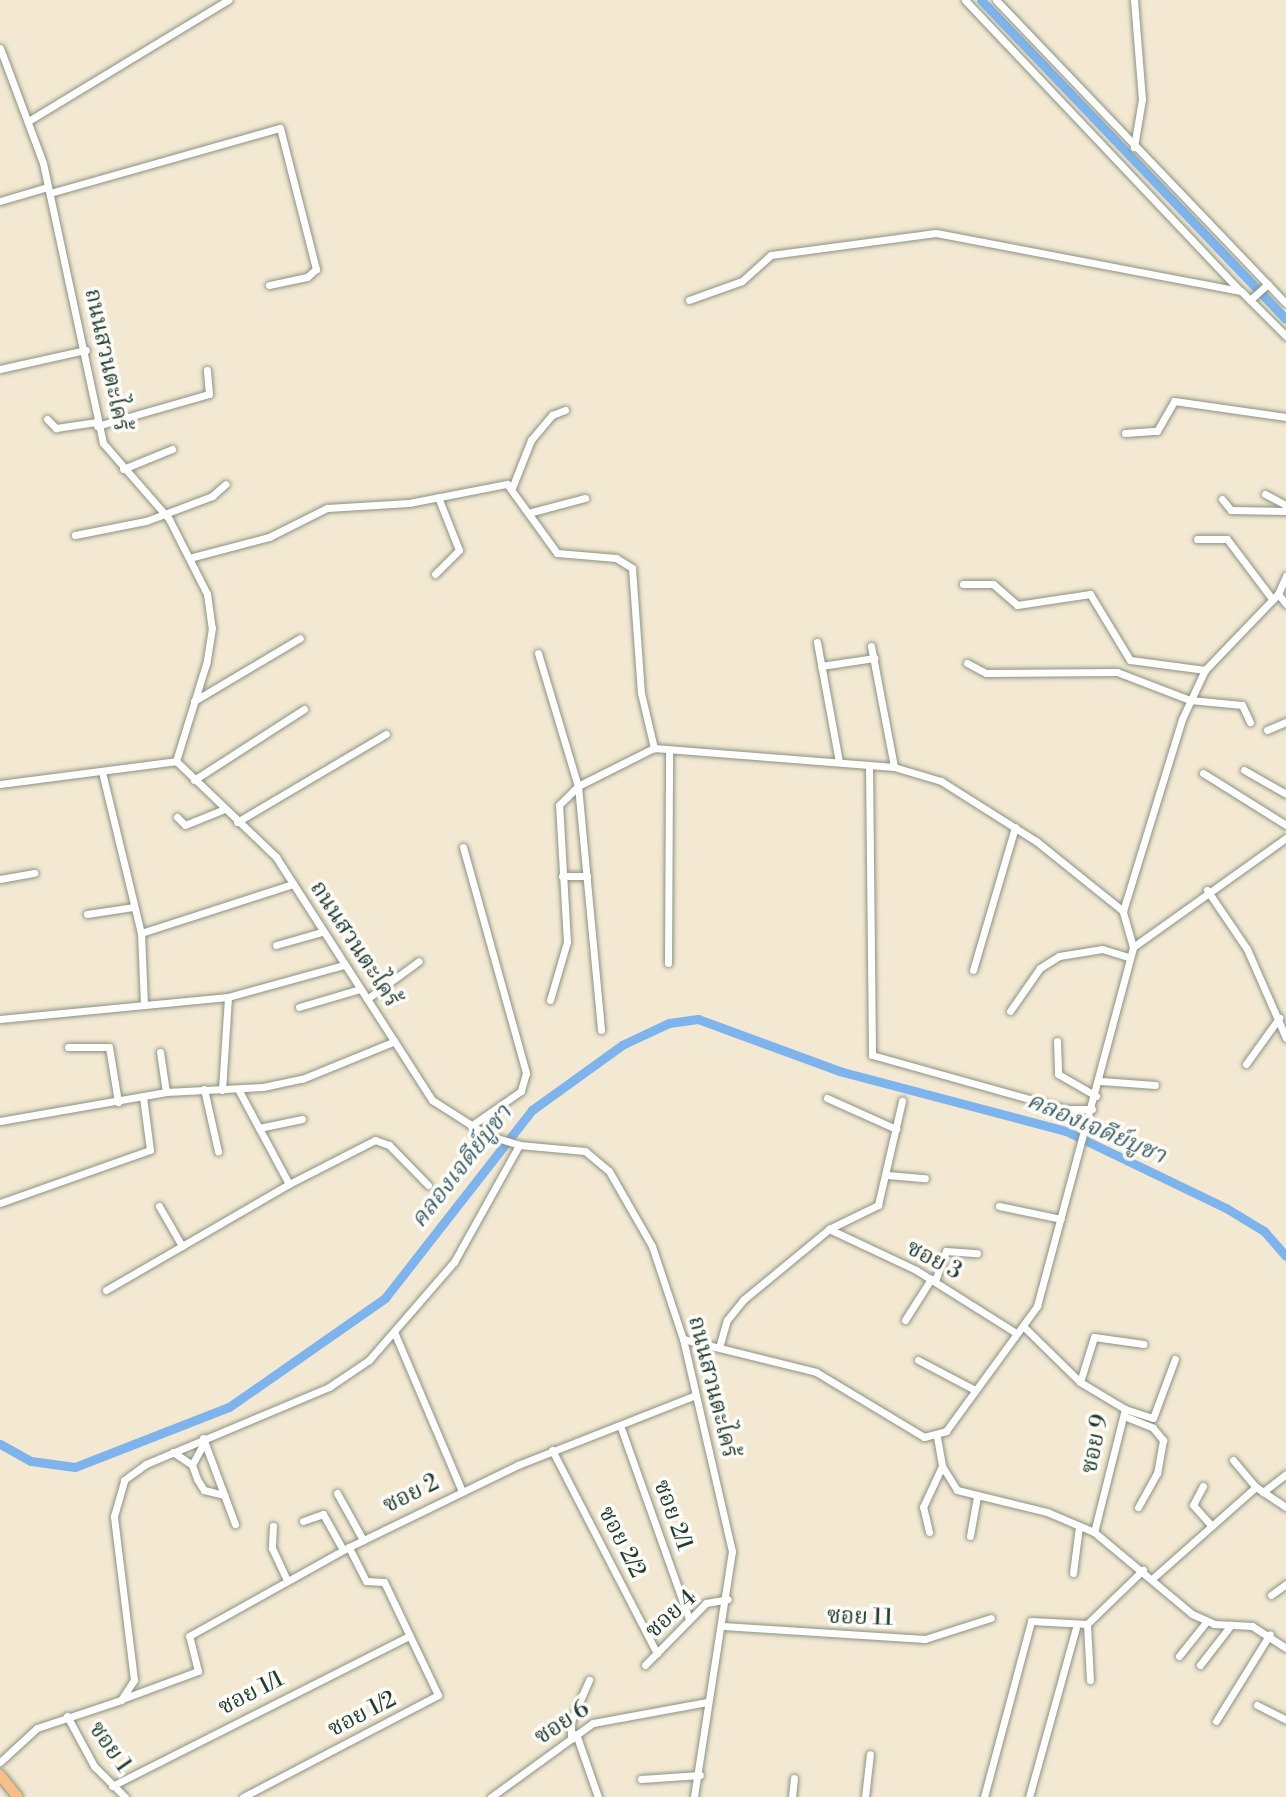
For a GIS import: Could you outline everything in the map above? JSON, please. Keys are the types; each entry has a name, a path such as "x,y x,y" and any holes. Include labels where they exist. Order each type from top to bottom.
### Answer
{"highway":[{"path":"0,1774 18,1797"}],"street":[{"path":"30,120 228,0"},
{"path":"965,0 1286,336"},
{"path":"996,0 1266,286 1286,303"},
{"path":"1134,0 1142,99 1134,147"},
{"name":"ถนนสวนตะไคร้","path":"0,48 30,120 49,190 86,350 97,424 122,468 163,512 193,557 212,628 176,761 222,810 237,822 293,884 432,1100 487,1135 519,1145 586,1151 609,1171 652,1246 683,1339 732,1551 728,1599 707,1702 700,1775 694,1797"},
{"path":"0,201 280,128 316,269 307,277 269,285"},
{"path":"689,300 742,281 771,255 919,232 985,239 1241,291"},
{"path":"1252,298 1266,286"},
{"path":"0,369 86,350"},
{"path":"47,419 57,428 97,424 209,394 207,370"},
{"path":"1125,433 1157,431 1174,401 1286,417"},
{"path":"512,488 531,440 552,415 565,410"},
{"path":"122,468 172,449"},
{"path":"193,557 269,537 327,508 438,497 494,483 512,488 532,512 557,553 617,558 632,568 640,693 654,748"},
{"path":"75,535 212,496 226,484"},
{"path":"1265,494 1286,505"},
{"path":"435,574 459,550 438,497"},
{"path":"532,512 585,498"},
{"path":"1222,499 1231,510 1286,511"},
{"path":"1197,539 1227,539 1276,597 1286,604"},
{"path":"1133,947 1124,911 1190,700 1205,670 1276,597 1286,576"},
{"path":"963,584 993,584 1017,605 1090,594 1130,660 1205,670"},
{"path":"194,701 300,639"},
{"path":"817,642 839,762"},
{"path":"871,646 894,767"},
{"path":"538,653 578,786 601,1030"},
{"path":"821,666 874,658"},
{"path":"967,663 986,673 1117,672 1190,700 1242,705 1250,722"},
{"path":"194,780 304,709"},
{"path":"1267,730 1286,722"},
{"path":"237,822 386,734"},
{"path":"550,1000 567,951 558,805 578,786 654,748 669,752 894,767 941,780 1015,827 1124,911"},
{"path":"668,963 669,752"},
{"path":"0,783 176,761"},
{"path":"869,765 872,1055 1066,1109 1092,1109"},
{"path":"1244,770 1286,794"},
{"path":"102,772 141,933 144,1005"},
{"path":"1203,773 1286,825"},
{"path":"177,817 185,825 222,810"},
{"path":"973,970 1015,827"},
{"path":"1286,838 1207,890 1133,947 1101,1081 1037,1306 937,1437 942,1466 957,1490 1094,1532 1206,1622 1270,1634 1286,1648"},
{"path":"463,846 526,1073 521,1091 471,1126"},
{"path":"0,879 34,873"},
{"path":"562,876 587,876"},
{"path":"141,933 293,884"},
{"path":"1207,890 1247,949 1286,1038"},
{"path":"87,914 134,907"},
{"path":"276,945 322,932"},
{"path":"1010,1011 1040,968 1059,956 1102,949 1129,957"},
{"path":"367,999 418,961"},
{"path":"0,1018 228,997 343,965"},
{"path":"299,1007 360,989"},
{"path":"222,1090 228,997"},
{"path":"1246,1064 1279,1018"},
{"path":"0,1121 166,1092 239,1089 302,1079 395,1041"},
{"path":"1057,1041 1058,1073 1096,1096"},
{"path":"68,1047 109,1047 118,1102"},
{"path":"160,1052 166,1092"},
{"path":"1101,1081 1155,1085"},
{"path":"204,1089 218,1151"},
{"path":"239,1089 289,1184"},
{"path":"0,1203 150,1150 143,1097"},
{"path":"827,1098 896,1129"},
{"path":"720,1344 738,1305 829,1229 878,1205 902,1101"},
{"path":"259,1128 302,1119"},
{"path":"106,1290 289,1184 375,1140 389,1145 428,1185"},
{"path":"0,1762 37,1728 121,1700 134,1680 135,1648 114,1502 134,1471 329,1387 395,1334 454,1262 519,1145"},
{"path":"887,1175 925,1178"},
{"path":"159,1206 182,1246"},
{"path":"999,1206 1061,1219"},
{"name":"ซอย 3","path":"829,1229 933,1280 1016,1333"},
{"path":"905,1320 933,1280 946,1251 977,1253"},
{"name":"ซอย 9","path":"1023,1326 1080,1382 1124,1413 1094,1532"},
{"path":"395,1334 461,1491"},
{"path":"1080,1382 1094,1337 1144,1344"},
{"path":"683,1339 720,1344 816,1372 924,1437 937,1437"},
{"path":"1124,1413 1153,1418 1175,1359"},
{"path":"918,1360 973,1390"},
{"name":"ซอย 2","path":"121,1700 198,1671 189,1636 363,1539 552,1450 696,1395"},
{"path":"1124,1413 1153,1428 1163,1440 1157,1472 1138,1507"},
{"name":"ซอย 2/1","path":"620,1424 689,1619"},
{"path":"192,1465 203,1441"},
{"path":"203,1441 235,1524"},
{"name":"ซอย 2/2","path":"552,1450 657,1653"},
{"path":"173,1452 192,1465 204,1490 224,1495"},
{"path":"1233,1460 1260,1490 1286,1507"},
{"path":"929,1532 923,1507 942,1466"},
{"path":"1153,1578 1212,1526 1286,1474"},
{"path":"1203,1486 1193,1505 1212,1526"},
{"path":"337,1493 363,1539"},
{"path":"970,1536 977,1497"},
{"path":"303,1521 323,1514 346,1549"},
{"path":"273,1526 272,1548 287,1580"},
{"path":"1073,1573 1079,1526"},
{"name":"ซอย 1/2","path":"243,1797 435,1698 438,1690 384,1582 366,1581 346,1549"},
{"path":"984,1797 1031,1621 1038,1617 1076,1628 1087,1624 1143,1570"},
{"path":"1271,1595 1286,1584"},
{"name":"ซอย 4","path":"645,1665 706,1603 728,1599"},
{"name":"ซอย 11","path":"723,1626 925,1639 991,1618"},
{"path":"1179,1656 1206,1622"},
{"path":"1087,1624 1090,1681"},
{"path":"1200,1665 1231,1625"},
{"path":"1030,1797 1076,1628"},
{"path":"1216,1721 1270,1634"},
{"name":"ซอย 1/1","path":"112,1786 409,1636"},
{"path":"589,1680 571,1721 574,1736 598,1797"},
{"name":"ซอย 6","path":"491,1797 574,1736 608,1716 707,1702"},
{"path":"1257,1705 1286,1720"},
{"name":"ซอย 1","path":"67,1716 112,1786 125,1797"},
{"path":"864,1797 870,1754"},
{"path":"641,1779 700,1775"},
{"path":"792,1797 794,1779"}],"waterway":[{"path":"981,0 1286,319"},
{"name":"คลองเจดีย์บูชา","path":"0,1444 31,1461 75,1467 229,1407 385,1298 532,1110 622,1045 669,1023 698,1019 839,1071 1066,1131 1226,1208 1264,1231 1286,1256"}]}
